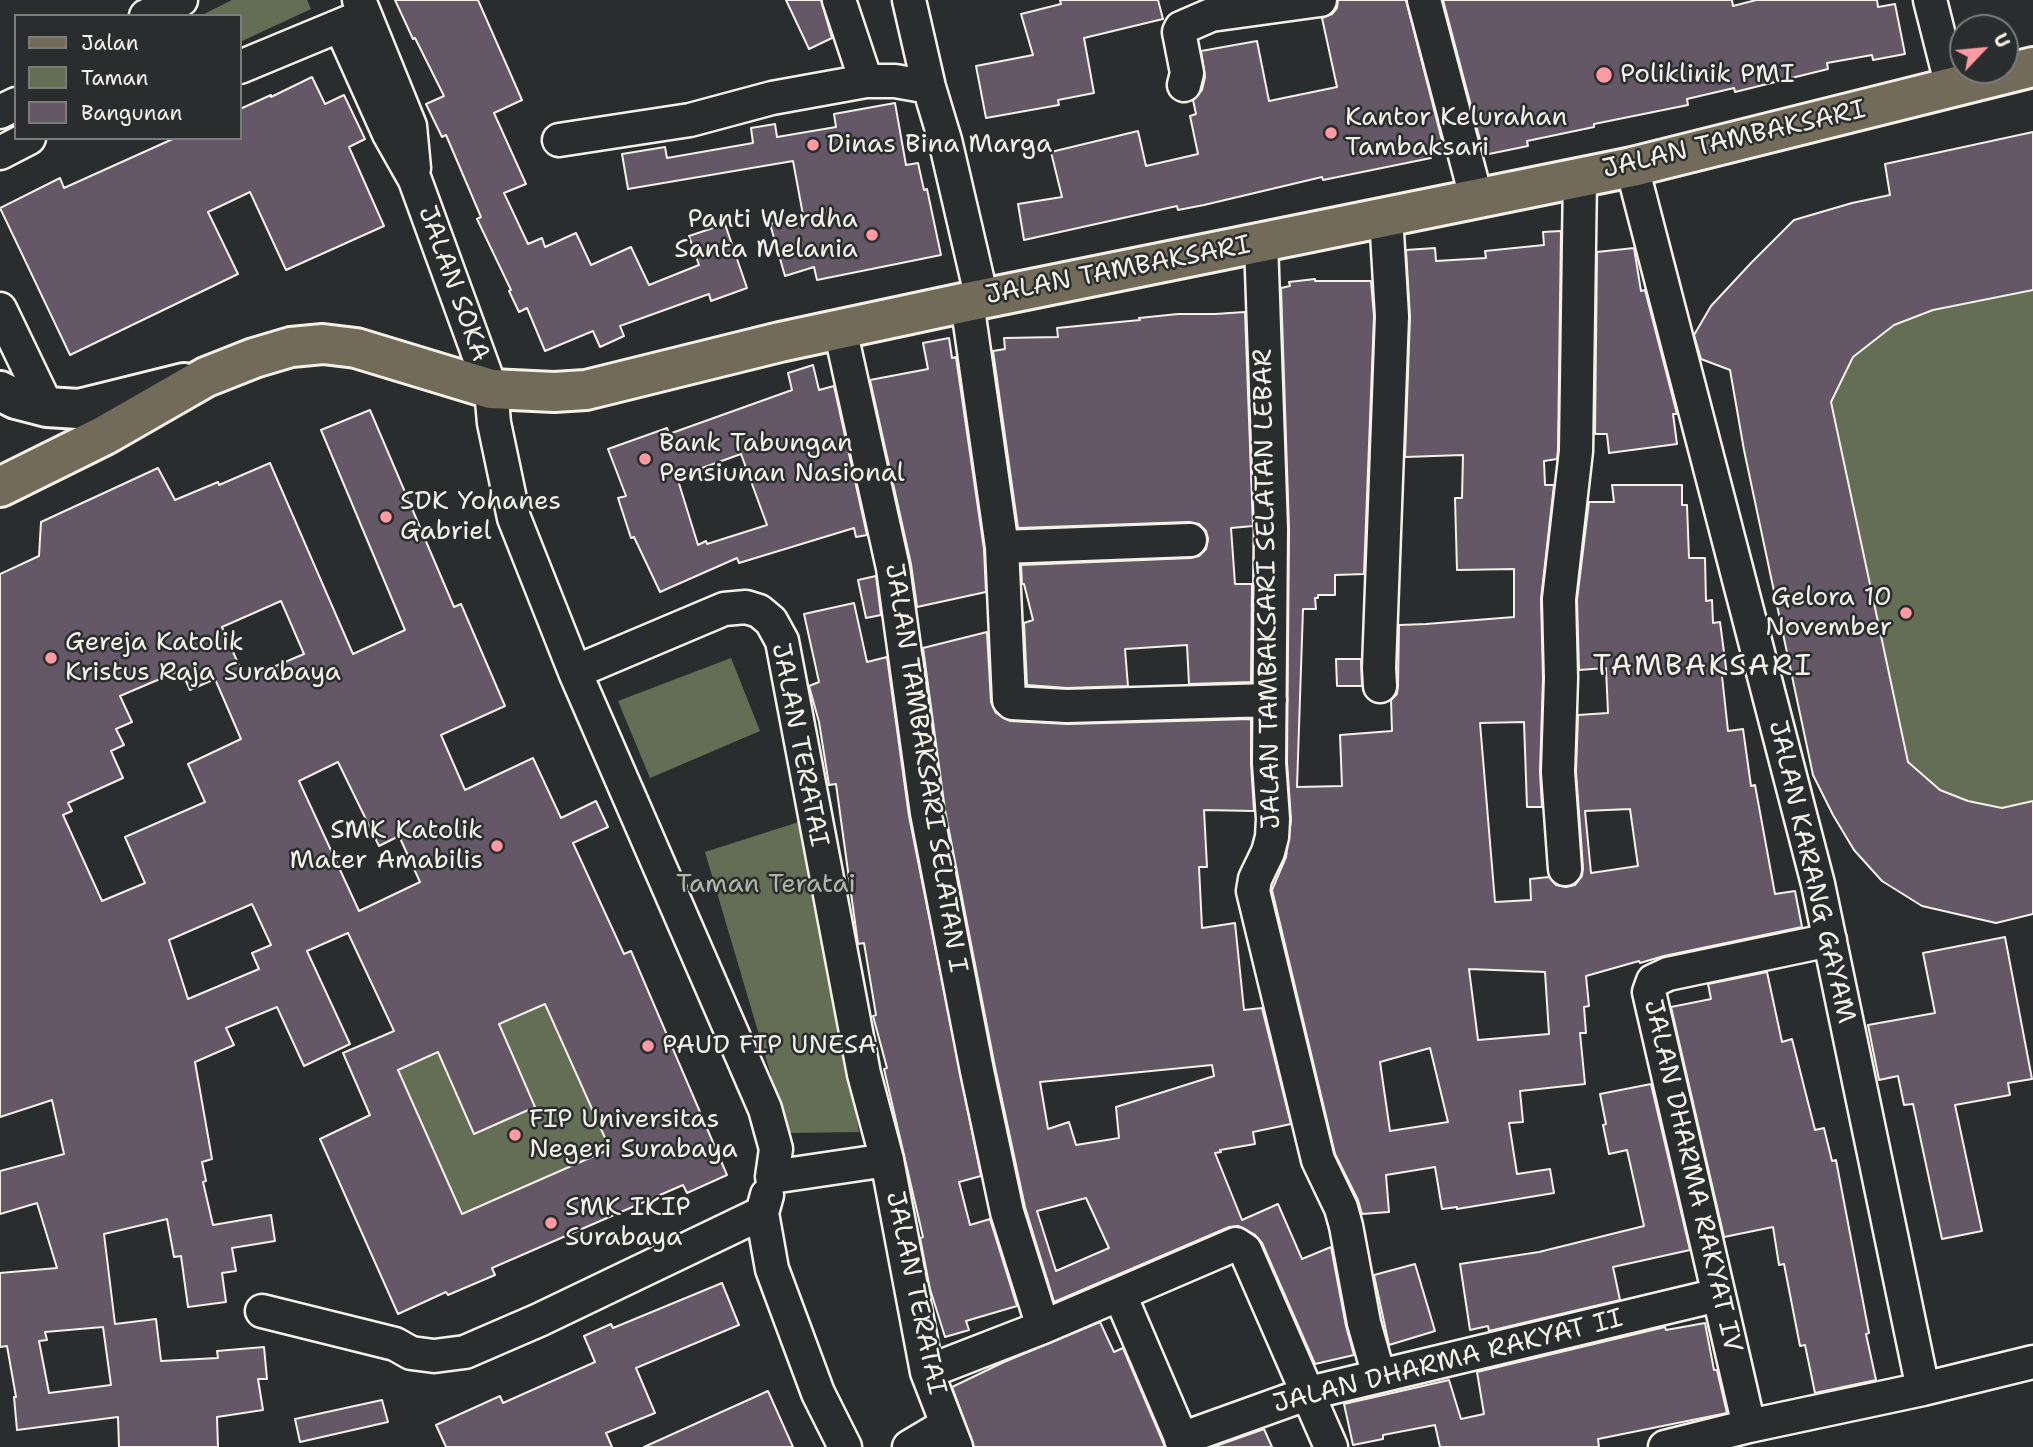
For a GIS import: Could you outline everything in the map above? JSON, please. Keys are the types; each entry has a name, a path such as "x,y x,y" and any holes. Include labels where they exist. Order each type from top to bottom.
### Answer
{"main road":[{"name":"JALAN TAMBAKSARI","path":"0,391 16,399 47,407 79,409 206,377 291,347 323,344 356,348 387,356 491,388 554,392 586,390 974,300 1632,167 2033,67"},
{"name":"JALAN TAMBAKSARI","path":"0,487 105,435 206,377"}],"street":[{"path":"150,14 181,0"},
{"path":"839,0 866,80"},
{"path":"1184,85 1187,73 1179,32 1205,7 1320,0"},
{"path":"1424,0 1476,197"},
{"path":"1930,0 1952,88"},
{"path":"912,1 929,87 945,140 974,300 1002,547 1009,700 1012,703 1067,706 1270,700"},
{"path":"242,66 355,14"},
{"name":"JALAN SOKA","path":"355,14 389,134 415,180 491,388"},
{"path":"559,140 690,120 772,97 866,80 895,81 929,87"},
{"path":"0,153 25,140"},
{"name":"JALAN KARANG GAYAM","path":"1632,167 1818,884 1923,1389"},
{"path":"1565,869 1558,772 1561,678 1559,599 1576,451 1580,176"},
{"path":"1380,686 1392,316 1386,216"},
{"name":"JALAN TAMBAKSARI SELATAN LEBAR","path":"1261,242 1271,529 1272,837 1252,891 1318,1160 1341,1208 1346,1226 1364,1323 1379,1376"},
{"path":"0,309 47,407"},
{"name":"JALAN TAMBAKSARI SELATAN I","path":"840,329 893,568 927,813 974,1057 1007,1212 1043,1327"},
{"path":"491,388 494,424 514,518 575,672 765,1109 776,1149 762,1213 765,1240 818,1393 845,1447"},
{"path":"1002,547 1190,540"},
{"name":"JALAN TERATAI","path":"575,672 724,609 746,607 760,611 771,621 782,641 864,1074 887,1160 927,1372 951,1436 909,1447"},
{"name":"JALAN DHARMA RAKYAT IV","path":"1749,1426 1650,1001 1650,986 1658,977 1668,974 1830,940"},
{"name":"JALAN TERATAI","path":"772,1177 887,1160"},
{"path":"262,1311 396,1344 411,1353 434,1356 465,1352 539,1320 762,1213"},
{"path":"927,1372 1120,1295 1232,1245 1241,1246 1331,1447"},
{"path":"1120,1295 1183,1443"},
{"name":"JALAN DHARMA RAKYAT II","path":"1183,1443 1309,1393 1718,1295"},
{"path":"1665,1447 2033,1362"}],"green space":[{"path":"232,0 307,0 311,9 242,41 242,14 204,14"},
{"name":"Gelora 10 November","path":"2033,132 2033,914 2017,918 1972,917 1922,906 1882,881 1854,850 1833,815 1813,775 1730,370 1685,352 1711,306 1794,220 1890,195 1885,164"},
{"path":"731,658 760,731 650,778 618,701"},
{"name":"Taman Teratai","path":"805,820 859,1132 788,1133 705,852"},
{"path":"545,1004 610,1149 462,1214 398,1070 438,1052 474,1134 535,1107 499,1024"}],"building":[{"path":"395,0 478,0 522,100 494,113 526,184 504,193 528,244 542,238 545,247 576,233 591,265 631,247 649,285 699,265 689,236 725,224 747,288 711,301 709,294 620,326 624,336 600,347 593,331 545,351 527,308 519,312 477,219 481,217 446,135 442,137 426,104 444,96"},
{"path":"786,0 821,0 832,38 809,49"},
{"path":"1060,0 1158,0 1163,19 1084,38 1094,93 1058,100 1059,105 986,118 976,66 1033,55 1021,14 1061,4"},
{"path":"1338,0 1406,0 1445,152 1430,155 1431,158 1323,180 1322,177 1178,210 1177,206 1024,240 1018,204 1062,197 1051,152 1138,131 1146,166 1198,154 1190,116 1196,114 1193,100 1202,90 1205,77 1201,51 1257,41 1269,101 1337,87 1322,18 1332,14 1337,8"},
{"path":"1443,0 1732,0 1733,6 1756,0 1877,0 1878,7 1895,4 1905,54 1873,60 1872,55 1827,63 1828,69 1735,92 1734,88 1687,99 1688,105 1594,124 1594,127 1527,141 1528,146 1484,155"},
{"path":"312,77 325,104 344,95 365,139 349,147 384,226 286,270 250,192 208,212 238,274 70,355 0,208 60,178 64,188 171,140 242,140 242,108"},
{"path":"895,103 906,165 918,163 924,190 927,189 941,255 817,280 814,267 785,276 770,224 803,215 793,161 628,189 622,154 665,147 667,158 753,143 751,128 775,124 777,137 836,127 834,114"},
{"path":"2033,132 2033,290 1933,310 1894,325 1853,357 1831,402 1908,762 1940,790 1968,801 2002,808 2033,801 2033,914 1996,923 1922,906 1882,881 1854,850 1833,815 1813,775 1744,450 1730,370 1701,359 1694,335 1711,306 1794,220 1890,195 1885,164"},
{"path":"1561,231 1558,450 1557,459 1544,461 1545,485 1554,485 1541,599 1542,807 1527,807 1524,722 1480,723 1495,902 1531,900 1530,879 1549,877 1556,885 1566,887 1575,885 1582,876 1576,772 1578,715 1608,713 1606,668 1579,670 1577,600 1589,502 1614,502 1612,485 1682,485 1682,505 1687,505 1689,558 1705,558 1706,601 1712,600 1713,623 1720,622 1727,675 1722,676 1728,731 1743,729 1751,786 1755,785 1775,894 1795,891 1802,927 1640,963 1639,961 1586,976 1589,1006 1584,1007 1586,1033 1580,1033 1585,1084 1520,1091 1523,1122 1509,1123 1517,1174 1550,1169 1554,1193 1457,1209 1442,1209 1435,1167 1386,1175 1389,1212 1362,1214 1335,1154 1272,890 1286,857 1291,820 1287,762 1289,529 1281,288 1290,286 1289,282 1315,279 1371,281 1374,316 1364,574 1335,575 1335,595 1318,595 1318,598 1315,598 1316,609 1303,609 1297,787 1342,786 1340,735 1392,731 1391,700 1397,694 1398,685 1399,625 1514,617 1514,569 1457,570 1455,498 1462,498 1463,455 1405,457 1410,317 1406,250 1435,248 1436,261 1486,258 1485,251 1544,245 1543,232","holes":["1630,809 1638,866 1591,873 1585,811","1469,969 1545,972 1549,1034 1478,1040","1430,1048 1448,1122 1390,1131 1380,1062"]},
{"path":"1634,248 1641,291 1645,290 1677,414 1673,414 1677,444 1609,453 1607,434 1595,434 1597,252"},
{"path":"1245,312 1253,526 1231,528 1235,584 1252,584 1251,682 1189,684 1187,645 1125,649 1128,686 1067,688 1027,685 1024,623 1033,620 1022,584 1021,565 1191,558 1199,556 1206,549 1208,539 1206,531 1199,524 1189,522 1018,528 993,351 1005,349 1004,338 1058,337 1057,328 1178,314"},
{"path":"949,338 952,358 956,357 984,549 986,592 917,607 911,564 870,380 928,369 923,343"},
{"path":"813,365 819,390 834,386 867,535 856,537 854,528 739,563 737,558 660,592 634,537 631,538 618,498 626,496 608,449 667,428 669,434 792,390 788,373","holes":["741,454 767,525 698,545 677,477"]},
{"path":"370,410 454,607 461,604 505,706 441,735 465,790 533,758 561,818 596,801 608,827 573,843 624,954 631,951 727,1175 687,1193 683,1185 492,1268 495,1275 448,1295 446,1292 398,1314 320,1139 370,1115 343,1053 394,1031 348,933 307,951 350,1044 304,1066 277,1007 226,1028 234,1045 195,1062 212,1159 202,1162 206,1181 203,1182 213,1225 271,1215 275,1241 232,1248 236,1271 222,1273 226,1302 188,1307 181,1256 174,1257 167,1219 104,1234 115,1324 156,1319 161,1361 218,1358 217,1351 264,1347 267,1379 258,1379 263,1410 217,1417 218,1447 119,1447 118,1417 17,1430 16,1397 7,1346 0,1347 0,1273 57,1268 37,1203 0,1214 0,1171 64,1154 52,1100 0,1117 0,574 39,556 41,522 158,468 175,500 270,463 353,654 405,630 321,430","holes":["281,601 304,654 245,679 222,627","181,670 190,690 215,679 241,739 188,764 205,802 125,837 145,883 102,901 63,815 72,811 68,803 123,778 111,751 124,745 116,729 132,722 120,696","338,762 379,846 399,836 420,882 359,911 299,781","252,904 271,945 252,953 259,969 188,999 169,940","545,1004 610,1149 462,1214 398,1070 438,1052 474,1134 535,1107 499,1024","103,1327 111,1385 49,1393 39,1341 47,1340 45,1332"]},
{"path":"876,576 881,615 866,618 858,580"},
{"path":"854,603 867,662 887,657 909,816 981,1176 959,1182 970,1225 990,1219 1017,1306 966,1321 969,1330 945,1337 930,1289 920,1238 923,1237 884,1069 887,1068 873,1016 876,1015 864,943 858,944 836,784 829,785 819,722 809,686 819,682 804,614"},
{"path":"987,632 991,702 996,713 1010,721 1068,724 1251,719 1254,811 1204,810 1207,867 1199,867 1202,928 1235,923 1244,1010 1262,1008 1291,1124 1253,1132 1255,1144 1215,1153 1242,1220 1278,1204 1302,1259 1331,1247 1354,1355 1315,1364 1262,1243 1255,1235 1238,1226 1229,1227 1054,1302 1025,1207 995,1067 945,810 923,648","holes":["1212,1065 1214,1076 1116,1107 1119,1138 1076,1145 1069,1122 1048,1129 1040,1082","1086,1198 1109,1248 1056,1271 1037,1211"]},
{"path":"1336,659 1361,659 1362,686 1337,686"},
{"path":"2005,937 2032,1079 2008,1083 2010,1095 1955,1105 1982,1231 1942,1239 1913,1104 1904,1105 1898,1076 1879,1080 1868,1025 1935,1013 1923,953"},
{"path":"1767,972 1782,1042 1792,1039 1815,1130 1824,1128 1832,1161 1836,1160 1876,1380 1815,1393 1805,1345 1800,1346 1784,1264 1779,1265 1773,1227 1724,1237 1671,1007 1711,999 1708,984"},
{"path":"1651,1084 1690,1250 1613,1267 1620,1300 1489,1331 1488,1326 1470,1330 1460,1264 1539,1252 1644,1226 1627,1150 1609,1154 1600,1094"},
{"path":"1415,1264 1435,1331 1389,1345 1374,1275"},
{"path":"722,1283 739,1325 636,1368 655,1413 606,1433 612,1447 446,1447 436,1425 500,1396 503,1403 595,1362 584,1336 611,1324 613,1328"},
{"path":"1100,1322 1114,1352 1123,1348 1165,1447 974,1447 952,1387"},
{"path":"1705,1323 1714,1370 1717,1370 1727,1413 1598,1439 1599,1447 1440,1447 1435,1425 1383,1435 1383,1439 1353,1445 1344,1404 1449,1380 1461,1419 1484,1414 1477,1372 1665,1327 1666,1330"},
{"path":"768,1391 793,1447 644,1447"},
{"path":"382,1400 388,1422 300,1442 295,1419"},
{"path":"1264,1429 1272,1447 1213,1447"}],"place":[{"name":"Poliklinik PMI","path":"1604,75"},
{"name":"Kantor Kelurahan Tambaksari","path":"1331,133"},
{"name":"Dinas Bina Marga","path":"813,145"},
{"name":"Panti Werdha Santa Melania","path":"872,235"},
{"name":"Bank Tabungan Pensiunan Nasional","path":"645,459"},
{"name":"SDK Yohanes Gabriel","path":"386,517"},
{"name":"Gelora 10 November","path":"1906,613"},
{"name":"Gereja Katolik Kristus Raja Surabaya","path":"51,658"},
{"name":"SMK Katolik Mater Amabilis","path":"497,846"},
{"name":"PAUD FIP UNESA","path":"648,1046"},
{"name":"FIP Universitas Negeri Surabaya","path":"515,1135"},
{"name":"SMK IKIP Surabaya","path":"551,1223"}],"district":[{"name":"TAMBAKSARI","path":"1703,667"}]}
